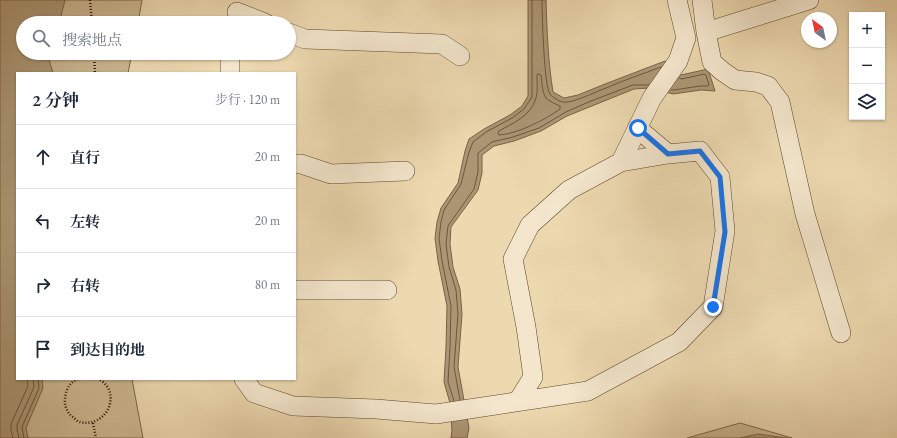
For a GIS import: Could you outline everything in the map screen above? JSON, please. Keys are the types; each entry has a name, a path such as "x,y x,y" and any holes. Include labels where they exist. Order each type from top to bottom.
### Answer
{"street":[{"path":"621,162 652,98 678,61 686,38 676,0"},
{"path":"702,0 712,62 735,80 756,82 768,86 780,102 806,214 841,333"},
{"path":"706,32 809,0"},
{"path":"238,12 248,16"},
{"path":"296,36 305,39 442,44 460,56"},
{"path":"230,60 230,72"},
{"path":"638,128 668,154"},
{"path":"245,380 254,393 293,406 376,409 436,414 588,391 679,342 713,307 725,232 720,177 700,151 668,154 621,162 569,190 530,225 513,259 526,327 533,377 554,396"},
{"path":"296,164 301,164 331,174 405,171"},
{"path":"296,290 387,290"},
{"path":"518,401 533,377"}],"path":[{"path":"90,0 91,16"},
{"path":"94,60 95,72"},
{"path":"72,380 66,391 64,404 70,415 80,422 93,423 105,416 111,404 109,390 100,380"},
{"path":"93,423 96,436"}],"shaded area":[{"path":"0,0 142,0 139,16 16,16 16,60 131,60 128,72 16,72 16,380 132,380 143,438 0,438"},
{"path":"740,423 792,438 687,438"}],"water":[{"path":"0,0 65,0 61,16 16,16 16,60 49,60 53,72 16,72 16,380 42,380 43,388 26,428 28,438 0,438"},
{"path":"528,0 546,0 547,35 553,92 564,98 578,95 665,61 681,75 708,69 715,91 701,90 673,94 649,88 634,89 567,116 541,131 514,141 494,146 482,155 482,173 478,190 451,227 450,244 453,267 460,289 462,314 458,367 469,428 467,438 451,438 452,430 450,403 444,382 447,306 435,238 437,222 441,208 458,183 469,139 510,115 522,106 528,96"},
{"path":"758,434 786,438 740,438"}],"route":[{"path":"638,128 668,154 700,151 720,177 725,232 713,307"}]}
